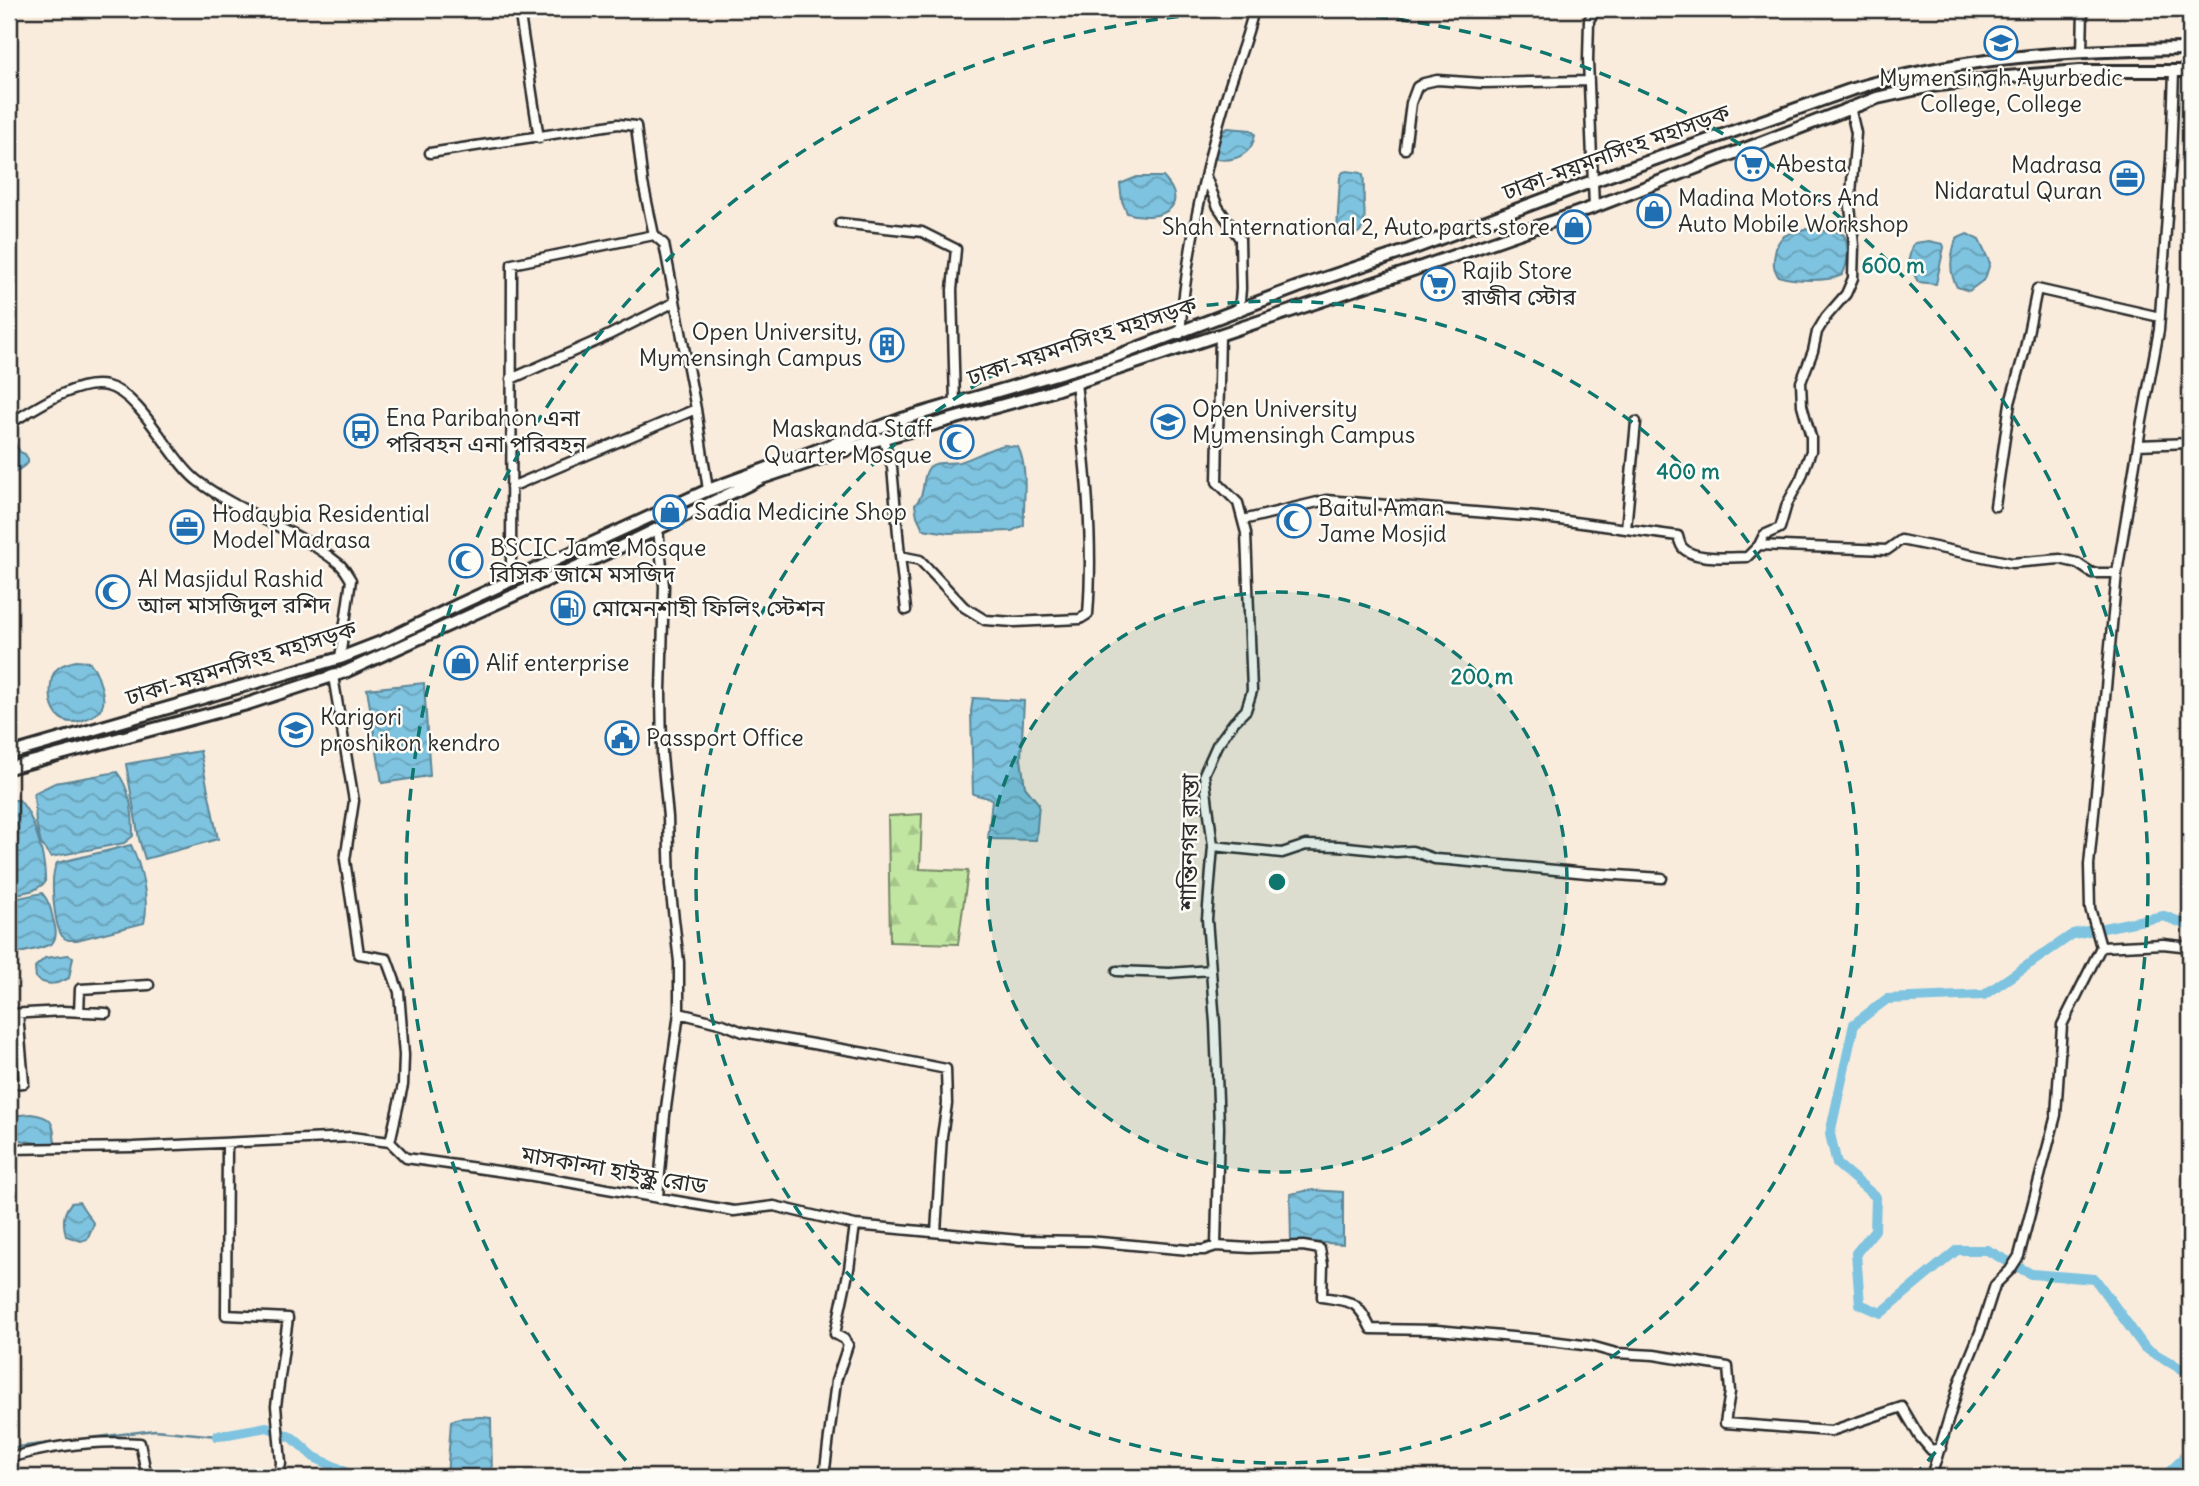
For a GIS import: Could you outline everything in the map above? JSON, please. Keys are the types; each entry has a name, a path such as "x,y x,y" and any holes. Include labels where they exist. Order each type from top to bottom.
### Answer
{"main road":[{"name":"ঢাকা-ময়মনসিংহ মহাসড়ক","path":"9,754 340,658 384,641 748,473 902,419 1111,358 1298,287 1409,250 1593,181 1876,82 1984,61 2082,53 2190,49"},
{"name":"ঢাকা-ময়মনসিংহ মহাসড়ক","path":"9,768 247,704 333,676 658,529 762,478 883,438 1046,393 1220,335 1594,207 1877,98 1931,86 2007,77 2080,71 2190,71"}],"street":[{"path":"519,9 539,138"},
{"path":"1180,334 1184,291 1206,177 1225,100 1254,9"},
{"path":"1594,207 1589,81 1590,20 1596,9"},
{"path":"2082,53 2083,9"},
{"path":"1931,1477 1960,1381 1995,1285 2019,1256 2056,1115 2062,1025 2101,945 2090,909 2089,865 2117,573 2160,317 2174,71"},
{"path":"1405,149 1411,103 1417,87 1424,83 1437,80 1482,83 1589,81"},
{"path":"1243,520 1326,500 1538,517 1678,536 1683,548 1692,553 1712,557 1747,557 1759,545 1764,535 1780,528 1789,497 1801,478 1811,450 1811,437 1802,405 1801,382 1813,351 1816,332 1846,295 1853,278 1854,246 1850,206 1856,133 1850,107"},
{"path":"430,153 618,124 636,126 643,183 654,235 664,244 696,408 708,490"},
{"path":"1206,177 1218,206 1240,239 1241,289 1238,311"},
{"path":"840,223 922,232 956,248 952,290 955,404"},
{"path":"511,564 512,264 654,235"},
{"path":"1995,506 2010,403 2037,289 2160,317"},
{"path":"511,379 601,339 674,302"},
{"name":"শান্তিনগর রাস্তা","path":"1216,1246 1219,1127 1207,919 1213,846 1204,774 1217,745 1246,710 1252,691 1246,533 1238,503 1217,482 1220,335"},
{"path":"900,556 920,560 964,607 985,620 1014,622 1080,618 1088,614 1090,591 1087,485 1076,383"},
{"path":"9,424 59,395 82,387 107,386 124,395 155,428 197,481 340,564 351,580 340,658"},
{"path":"511,487 696,408"},
{"path":"1626,529 1636,422"},
{"path":"883,438 892,467 906,610"},
{"path":"2138,445 2190,443"},
{"path":"658,529 664,586 662,756 668,817 670,885 679,962 679,1013 665,1115 658,1197"},
{"path":"1759,545 1887,550 1901,540 2012,563 2060,559 2077,563 2092,573 2117,573"},
{"path":"333,676 354,801 345,860 359,954 387,959 399,992 404,1055 403,1085 390,1142"},
{"path":"1213,846 1282,853 1306,845 1412,851 1435,859 1662,878"},
{"path":"2101,945 2163,944 2190,947"},
{"path":"1117,971 1169,973 1211,970"},
{"path":"79,1012 80,989 149,985"},
{"path":"9,1084 24,1083 13,1014 106,1013"},
{"path":"679,1013 743,1032 946,1069 947,1104 942,1136 936,1232"},
{"name":"মাসকান্দা হাইস্কুল রোড","path":"9,1149 133,1147 351,1137 390,1142 406,1158 533,1175 734,1211 774,1206 855,1225 1019,1240 1089,1241 1182,1249 1204,1250 1216,1246 1303,1246 1320,1249 1323,1265 1322,1297 1351,1301 1362,1312 1371,1329 1437,1330 1535,1339 1591,1346 1616,1353 1709,1362 1728,1367 1730,1392 1725,1423 1831,1431 1902,1407 1919,1436 1931,1450 1941,1448"},
{"path":"227,1143 226,1315 288,1318 276,1406 281,1463 279,1477"},
{"path":"824,1477 836,1381 848,1345 835,1334 855,1225"},
{"path":"9,1458 29,1452 113,1441 140,1443 146,1477"}],"green space":[{"path":"922,814 920,869 968,871 958,944 890,942 888,816"}],"water":[{"path":"1228,128 1251,130 1255,134 1254,141 1247,151 1236,158 1217,159 1214,155 1219,140"},
{"path":"1347,171 1363,175 1365,211 1362,229 1355,235 1348,236 1340,235 1337,231 1340,177"},
{"path":"1137,177 1163,177 1171,188 1173,205 1160,214 1150,216 1127,213 1120,184"},
{"path":"1805,229 1844,235 1848,255 1842,275 1810,280 1778,276 1774,262 1779,242 1789,234"},
{"path":"1967,234 1979,240 1990,263 1985,279 1969,291 1957,287 1951,269 1956,239"},
{"path":"1929,241 1943,244 1944,247 1936,284 1918,282 1907,267 1912,246"},
{"path":"9,433 20,452 25,454 28,463 9,477"},
{"path":"1005,445 1018,447 1021,456 1024,475 1024,525 1012,531 949,533 923,529 915,505 921,495 928,469 938,463 959,462"},
{"path":"76,661 89,662 94,668 104,699 101,708 93,716 69,722 57,715 54,709 51,702 51,684 53,674 59,668"},
{"path":"424,683 430,776 382,783 367,689"},
{"path":"973,698 1024,701 1021,759 1025,787 1039,804 1036,840 988,839 992,799 973,794"},
{"path":"200,751 218,839 145,859 126,764"},
{"path":"117,772 130,803 133,836 124,843 51,857 41,844 34,793 55,783"},
{"path":"9,800 19,800 35,827 45,883 34,890 9,896"},
{"path":"131,845 144,883 144,923 77,940 64,938 59,930 54,900 53,878 57,863"},
{"path":"42,893 51,912 56,931 55,939 45,946 9,955 9,900"},
{"path":"68,955 73,957 69,978 53,984 36,978 35,967 45,958"},
{"path":"31,1114 48,1119 54,1130 55,1143 9,1138 9,1116"},
{"path":"1310,1190 1343,1192 1343,1244 1291,1241 1290,1194"},
{"path":"79,1202 94,1224 87,1239 81,1241 66,1236 64,1223 71,1203"},
{"path":"491,1418 492,1477 447,1477 451,1421"}],"waterway":[{"path":"2190,926 2164,916 2073,934 1984,995 1887,999 1854,1024 1830,1134 1837,1164 1876,1197 1875,1230 1856,1253 1860,1304 1881,1313 1957,1250 1987,1250 2031,1274 2095,1279 2145,1348 2190,1374"},
{"path":"217,1436 267,1427 293,1438 314,1457 351,1477"},
{"path":"9,1448 155,1430 217,1436"},
{"path":"2164,1477 2190,1452"}],"place":[{"name":"Mymensingh Ayurbedic College, College","path":"2001,43"},
{"name":"Abesta","path":"1752,164"},
{"name":"Madrasa Nidaratul Quran","path":"2127,178"},
{"name":"Madina Motors And Auto Mobile Workshop","path":"1654,211"},
{"name":"Shah International 2, Auto parts store","path":"1574,227"},
{"name":"Rajib Store রাজীব স্টোর","path":"1438,284"},
{"name":"Open University, Mymensingh Campus","path":"887,345"},
{"name":"Open University Mymensingh Campus","path":"1168,422"},
{"name":"Ena Paribahon এনা পরিবহন এনা পরিবহন","path":"361,431"},
{"name":"Maskanda Staff Quarter Mosque","path":"957,442"},
{"name":"Sadia Medicine Shop","path":"670,512"},
{"name":"Baitul Aman Jame Mosjid","path":"1294,521"},
{"name":"Hodaybia Residential Model Madrasa","path":"187,527"},
{"name":"BSCIC Jame Mosque বিসিক জামে মসজিদ","path":"466,561"},
{"name":"Al Masjidul Rashid আল মাসজিদুল রশিদ","path":"113,592"},
{"name":"মোমেনশাহী ফিলিং স্টেশন","path":"568,608"},
{"name":"Alif enterprise","path":"461,663"},
{"name":"Karigori proshikon kendro","path":"296,730"},
{"name":"Passport Office","path":"622,738"}]}
